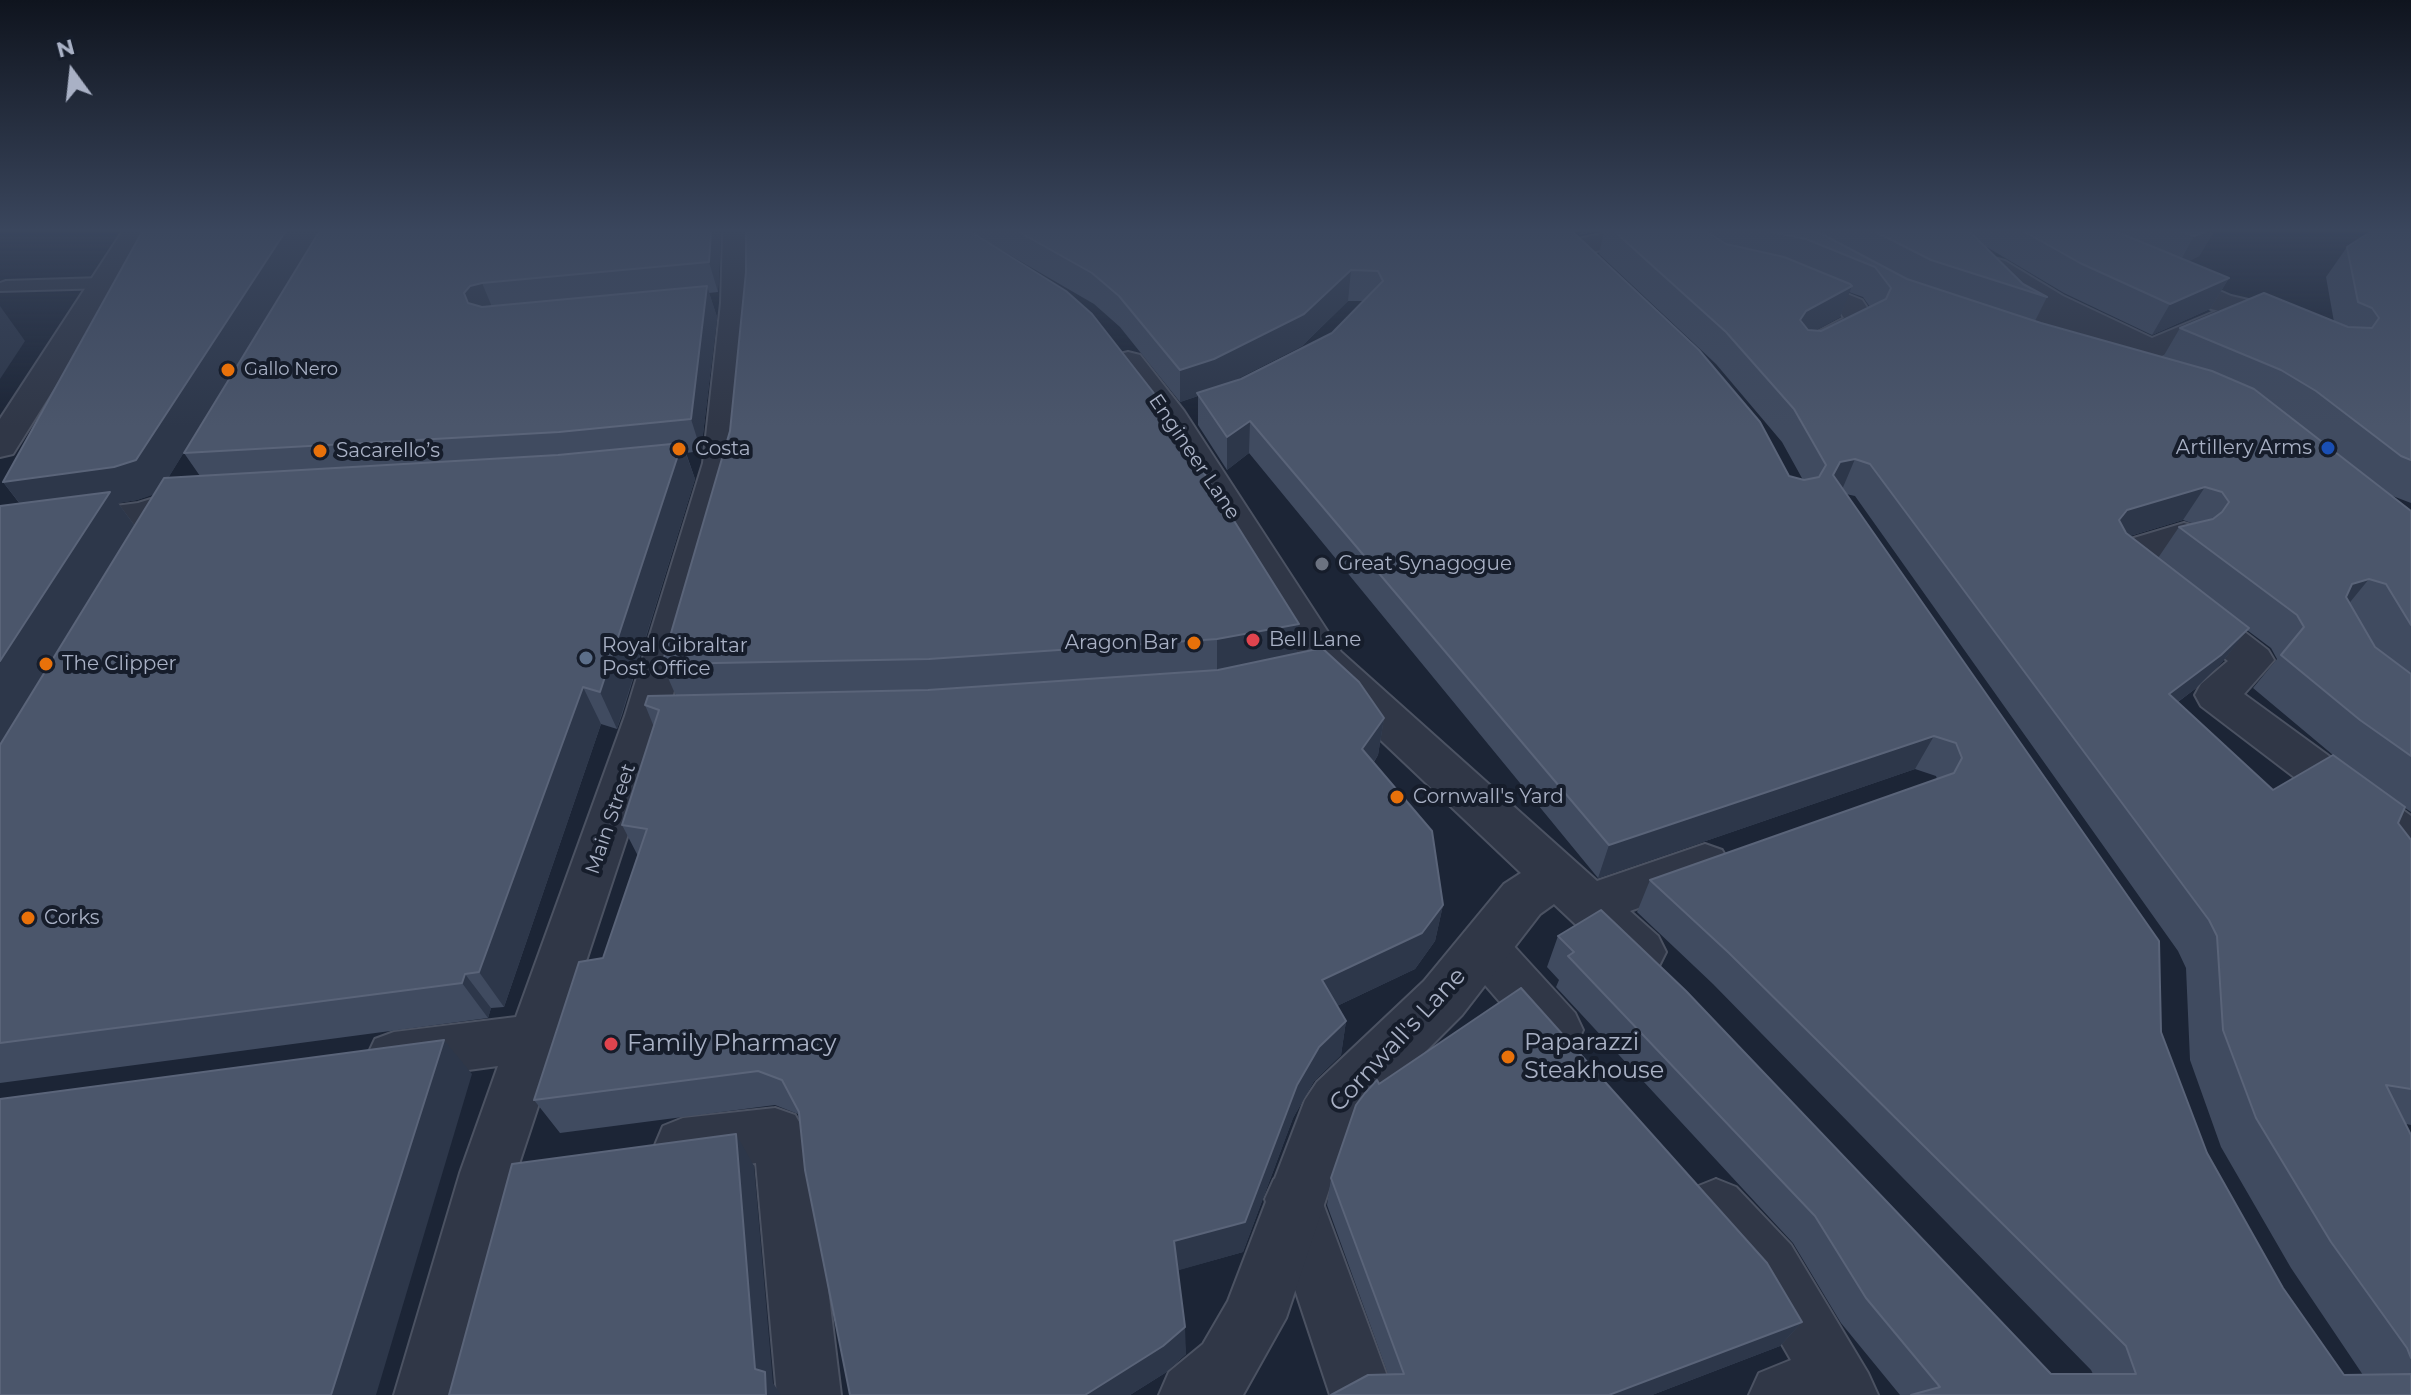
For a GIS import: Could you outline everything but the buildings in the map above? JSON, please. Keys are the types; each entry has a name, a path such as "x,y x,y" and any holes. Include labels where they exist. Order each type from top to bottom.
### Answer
{"street":[{"path":"0,446 93,297"},
{"name":"Main Street","path":"426,1395 515,1170 535,1038 646,716 706,465 723,297"},
{"path":"1808,351 1861,321 1851,306 1828,297"},
{"path":"2012,297 2021,306 2074,336 2162,378 2023,340"},
{"path":"2043,297 2152,350 2246,308"},
{"path":"2209,297 2246,308 2318,341"},
{"name":"Engineer Lane","path":"1107,336 1186,414 1310,670 1573,890 1681,992"},
{"path":"153,542 200,461"},
{"path":"36,527 143,514 177,502 237,498"},
{"path":"2184,535 2176,541 2120,555 2254,660 2216,695 2405,857"},
{"path":"646,716 694,716"},
{"name":"Cornwall's Lane","path":"1192,1395 1226,1367 1254,1318 1325,1119 1337,1101 1443,998 1522,899 1573,890 1753,847"},
{"path":"1483,947 1588,1065"},
{"path":"346,1063 535,1038"},
{"path":"637,1150 775,1134 782,1141 809,1395"},
{"path":"1684,1171 1770,1266 1821,1389"},
{"path":"1294,1199 1362,1395"}],"place":[{"name":"Gallo Nero","path":"228,370"},
{"name":"Artillery Arms","path":"2328,448"},
{"name":"Costa","path":"679,449"},
{"name":"Sacarello’s","path":"320,451"},
{"name":"Great Synagogue","path":"1322,564"},
{"name":"Bell Lane","path":"1253,640"},
{"name":"Aragon Bar","path":"1194,643"},
{"name":"Royal Gibraltar Post Office","path":"586,658"},
{"name":"The Clipper","path":"46,664"},
{"name":"Cornwall's Yard","path":"1397,797"},
{"name":"Corks","path":"28,918"},
{"name":"Family Pharmacy","path":"611,1044"},
{"name":"Paparazzi Steakhouse","path":"1508,1057"}]}
